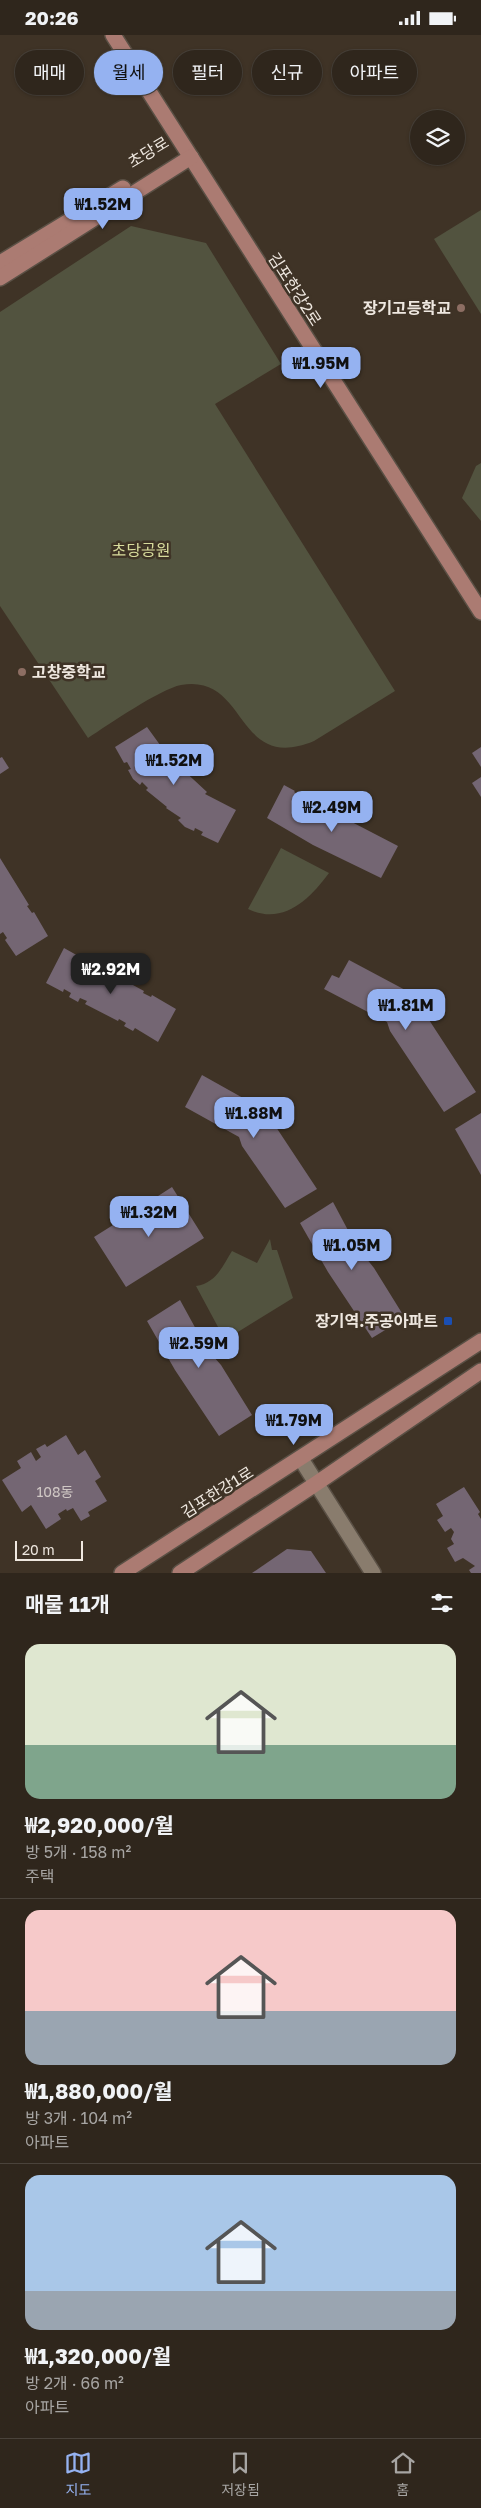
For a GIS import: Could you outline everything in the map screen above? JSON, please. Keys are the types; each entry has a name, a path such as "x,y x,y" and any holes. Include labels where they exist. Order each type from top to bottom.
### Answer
{"street":[{"name":"김포한강2로","path":"113,35 481,612"},
{"name":"초당로","path":"1,260 188,154"},
{"name":"초당로","path":"0,278 188,154"},
{"name":"김포한강1로","path":"122,1573 481,1341"},
{"path":"180,1573 317,1483 481,1371"},
{"path":"301,1459 373,1573"}],"green space":[{"path":"481,210 481,314 434,239"},
{"name":"초당공원","path":"131,226 206,243 281,364 215,404 395,691 314,741 288,748 269,744 255,735 219,693 203,685 181,685 160,693 88,738 0,606 0,312"},
{"path":"481,463 481,521 462,498 476,466"},
{"path":"281,848 329,873 322,883 304,900 284,912 273,914 261,913 248,909"},
{"path":"270,1239 272,1250 277,1250 293,1298 225,1340 196,1286 209,1282 214,1278 232,1251 257,1263"}],"building":[{"path":"147,727 163,749 160,751 165,757 167,755 207,792 205,794 236,810 218,843 201,835 203,832 195,828 194,831 185,827 178,820 181,818 166,808 146,790 148,788 142,782 140,785 133,779 128,770 131,769 127,762 124,763 115,747"},
{"path":"481,747 481,767 472,753"},
{"path":"2,757 9,768 0,774 0,758"},
{"path":"481,777 481,797 472,783"},
{"path":"284,785 398,846 381,878 313,845 267,818"},
{"path":"0,858 29,905 27,906 32,913 34,912 48,936 16,956 5,940 7,938 3,932 0,934"},
{"path":"64,948 95,967 96,965 144,991 143,993 151,997 152,995 176,1009 158,1042 135,1028 133,1031 124,1026 126,1023 119,1019 118,1021 85,1004 87,1001 80,998 78,1002 69,997 71,993 64,989 63,992 46,983"},
{"path":"349,960 409,992 403,1001 408,1009 418,1003 476,1092 444,1112 390,1031 387,1022 324,989 332,975 339,978"},
{"path":"202,1075 261,1108 256,1116 261,1124 274,1116 279,1125 276,1127 317,1189 285,1208 242,1146 239,1137 185,1107"},
{"path":"481,1113 481,1175 455,1129"},
{"path":"172,1187 204,1238 126,1287 94,1237 129,1215 133,1222 145,1214 141,1207"},
{"path":"333,1202 350,1234 364,1251 359,1255 362,1260 366,1258 374,1268 405,1318 372,1338 328,1272 300,1223"},
{"path":"180,1300 197,1331 211,1349 206,1352 210,1358 213,1356 221,1365 252,1415 219,1436 175,1370 147,1321"},
{"path":"66,1435 78,1455 85,1450 101,1477 95,1481 107,1501 88,1512 90,1516 81,1521 73,1508 67,1511 66,1509 58,1514 61,1519 46,1529 31,1505 22,1512 2,1480 21,1468 17,1461 31,1452 36,1461 41,1457 36,1449 45,1444 47,1447"},
{"path":"464,1487 480,1512 478,1514 481,1519 481,1573 471,1573 469,1570 475,1566 463,1558 455,1562 447,1548 454,1544 451,1539 454,1532 451,1528 445,1532 437,1520 443,1516 436,1504"},
{"path":"287,1549 311,1551 326,1573 252,1573"}],"place":[{"name":"장기고등학교","path":"461,308"},
{"name":"고창중학교","path":"22,672"},
{"name":"장기역.주공아파트","path":"448,1321"}]}
